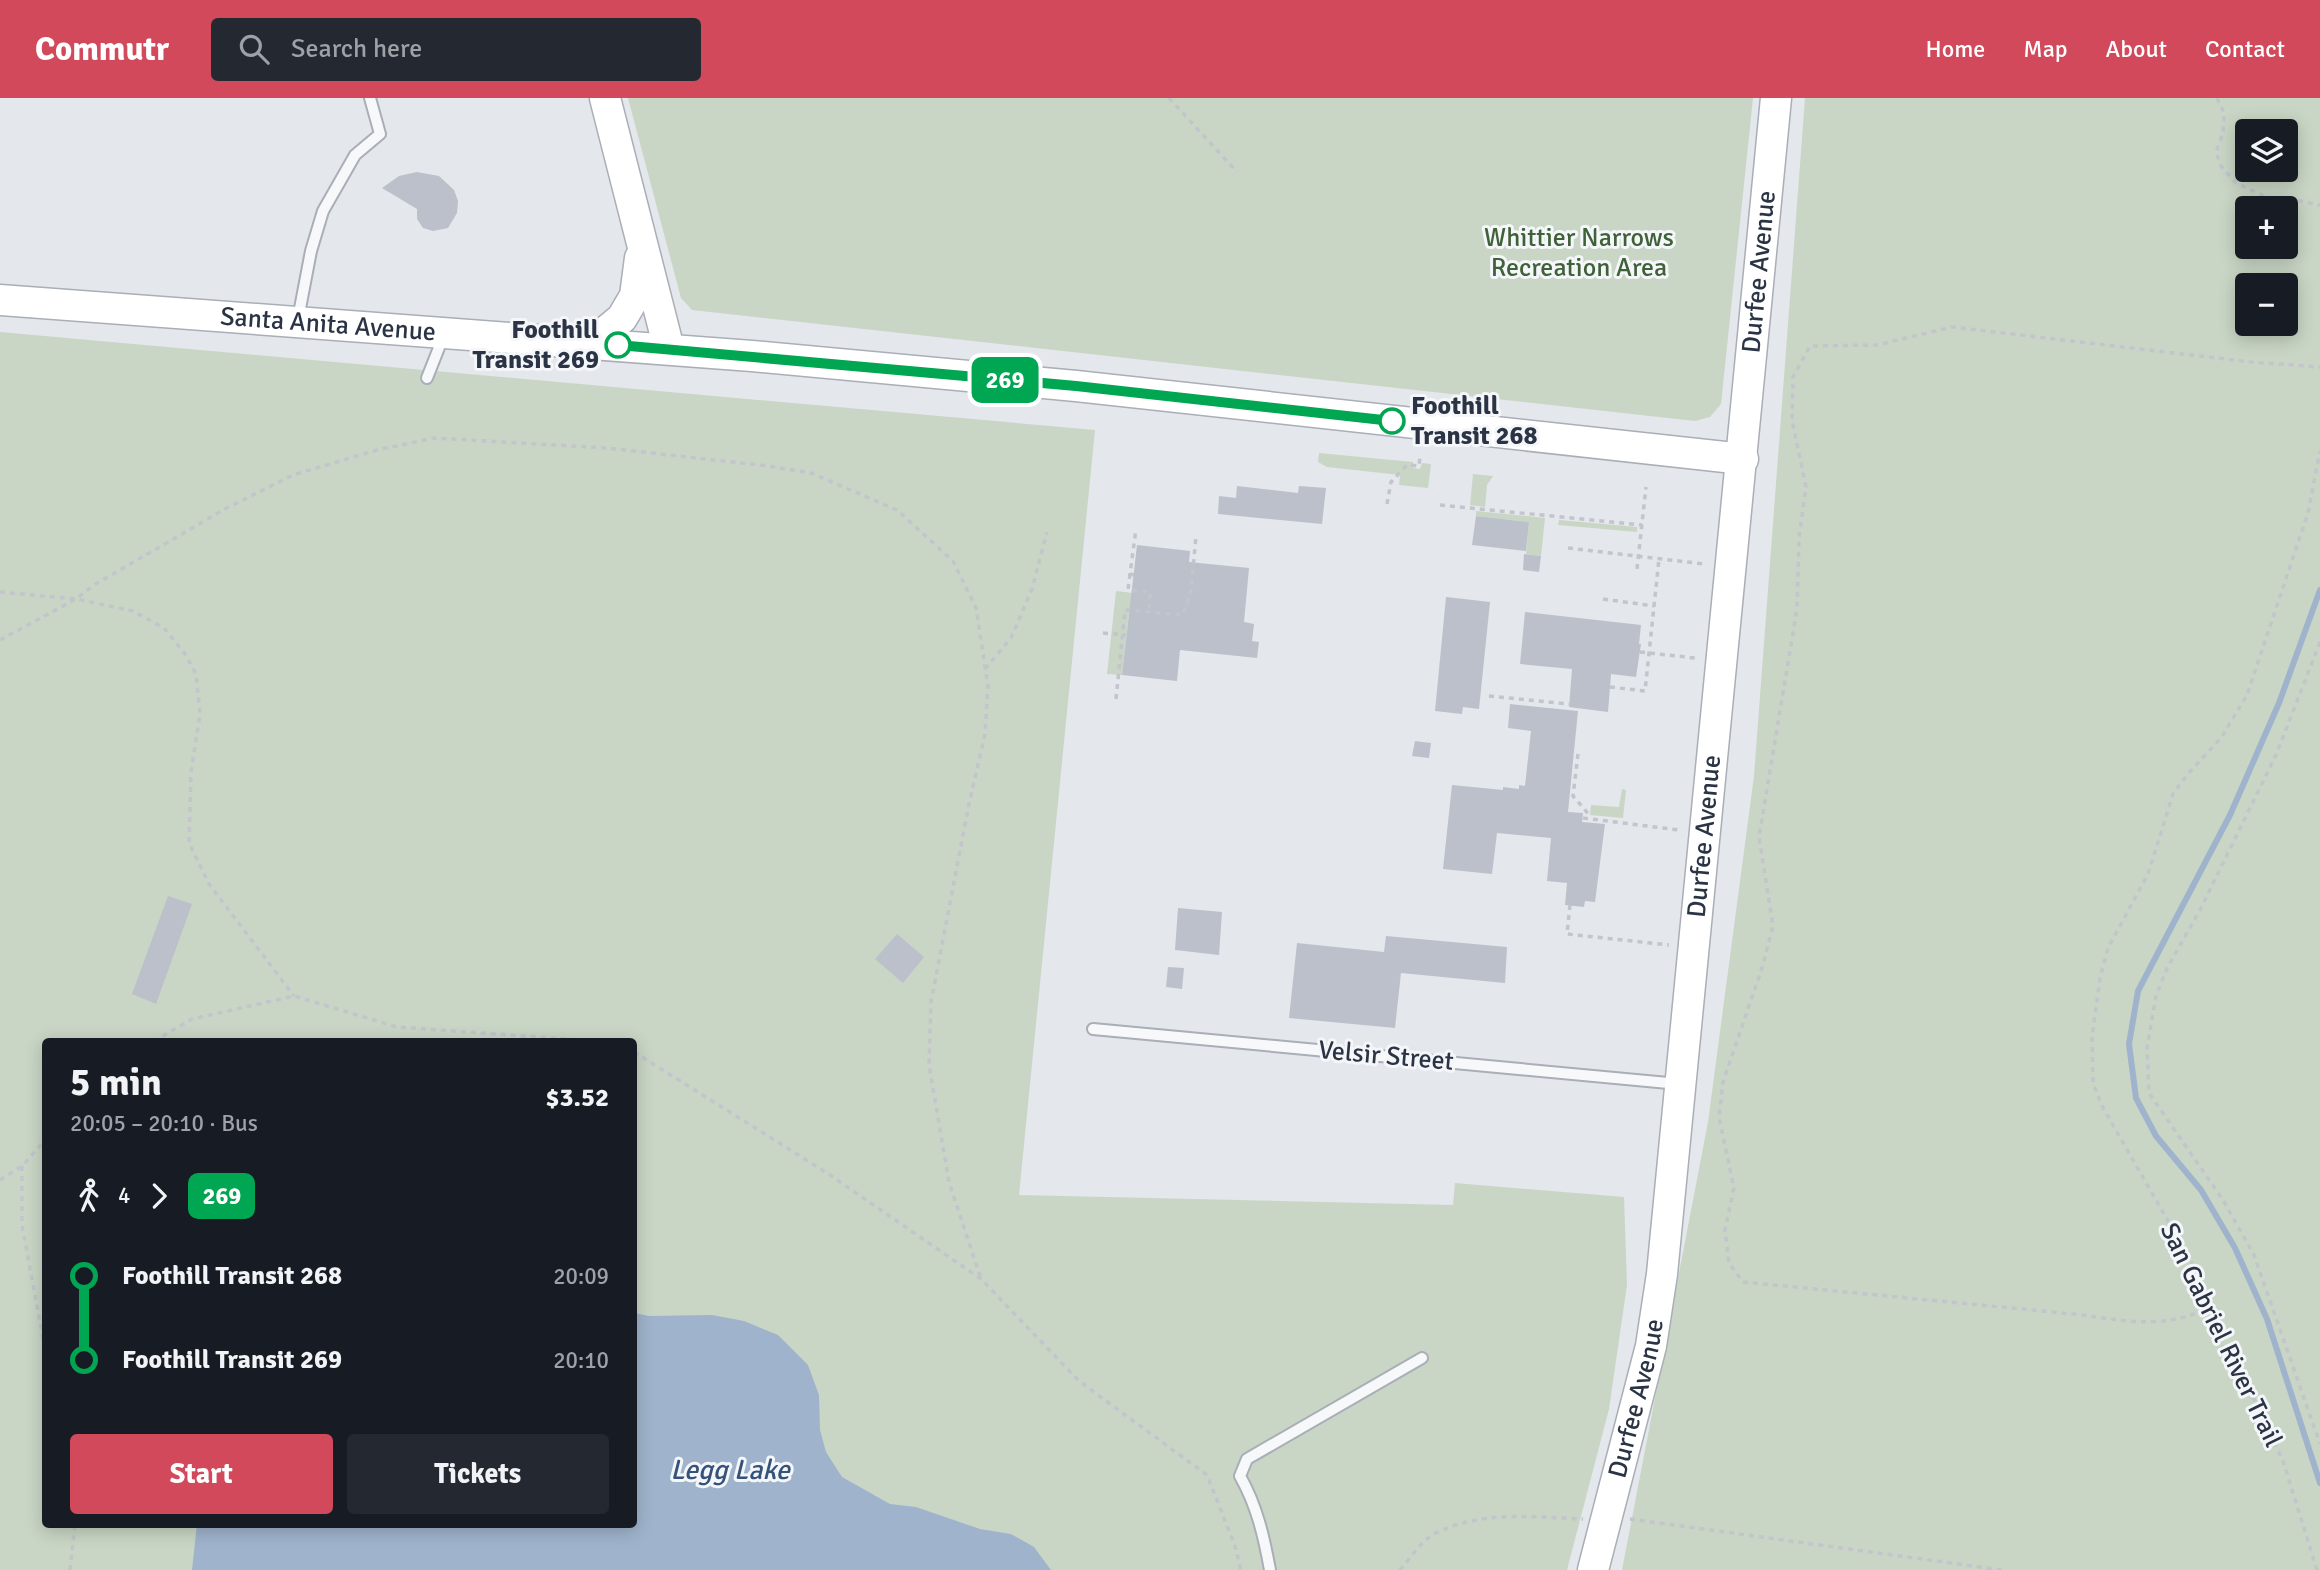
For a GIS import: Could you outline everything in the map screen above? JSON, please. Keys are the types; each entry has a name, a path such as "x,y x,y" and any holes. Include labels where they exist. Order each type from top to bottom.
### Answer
{"main road":[{"path":"605,98 669,349"},
{"name":"Durfee Avenue","path":"1593,1570 1651,1346 1669,1213 1679,1084 1743,459 1776,98"},
{"path":"592,343 622,318 635,296 643,244"},
{"name":"Santa Anita Avenue","path":"0,300 669,349 1076,386 1743,459"}],"lane":[{"path":"297,321 311,251 323,211 355,155 380,135 370,98"},
{"path":"427,378 445,332"},
{"name":"Velsir Street","path":"1093,1029 1679,1084"},
{"path":"1270,1570 1263,1531 1250,1494 1240,1476 1247,1459 1422,1358"}],"path":[{"path":"1169,98 1237,172"},
{"path":"2217,98 2224,113 2223,133 2216,152 2221,166 2236,184 2268,198 2286,198 2320,205"},
{"path":"2204,1309 2185,1318 2134,1323 2083,1315 1743,1282 1729,1263 1725,1230 1734,1188 1719,1117 1723,1082 1762,968 1773,926 1759,837 1797,608 1799,537 1806,486 1792,420 1793,377 1810,346 1877,345 1952,327 2320,368"},
{"path":"0,640 76,599 94,585 225,509 293,475 334,462 434,438 607,448 768,466 811,473 897,510 953,561 976,608 988,686 985,734 931,1002 929,1065 949,1182 982,1279"},
{"name":"San Gabriel River Trail","path":"2316,1570 2283,1461 2255,1401 2209,1322 2195,1268 2096,1094 2091,1055 2094,1018 2108,948 2148,874 2173,794 2221,738 2247,695 2308,513 2320,451"},
{"path":"1387,504 1391,482 1407,465 1419,466 1420,457"},
{"path":"1637,569 1646,487"},
{"path":"1440,505 1642,526"},
{"path":"1518,521 1520,513"},
{"path":"1136,529 1128,590 1150,592 1147,612"},
{"path":"985,668 1011,638 1032,589 1047,532"},
{"path":"1116,699 1125,610 1183,615 1191,587 1196,537"},
{"path":"1568,548 1704,564"},
{"path":"1189,562 1192,563 1194,557"},
{"path":"1610,687 1645,691 1659,559"},
{"path":"1187,581 1191,587"},
{"path":"0,592 76,599 133,611 164,628 185,654 196,674 200,714 191,773 189,844 209,884 294,996"},
{"path":"1602,599 1654,606"},
{"path":"1103,633 1124,634"},
{"path":"2320,642 2276,755 2200,910 2167,968 2156,996 2147,1048 2149,1093 2223,1200 2254,1255 2320,1444"},
{"path":"1640,652 1695,658"},
{"path":"1489,696 1569,704"},
{"path":"1578,754 1573,796 1592,819"},
{"path":"1583,818 1679,830"},
{"path":"1570,905 1567,934 1669,945"},
{"path":"159,1038 192,1019 294,996 397,1027 552,1038"},
{"path":"637,1054 827,1173 982,1279 1079,1381 1207,1475 1235,1545 1241,1570"},
{"path":"0,1180 22,1166 42,1144"},
{"path":"22,1166 22,1225 42,1333"},
{"path":"1400,1570 1432,1535 1483,1517 1647,1520 2002,1570"},
{"path":"70,1570 75,1528"}],"green space":[{"name":"Whittier Narrows Recreation Area","path":"628,98 1753,98 1721,404 1710,417 1695,421 692,310 681,298"},
{"path":"1805,98 2320,98 2320,1570 1622,1570 1708,1122 1754,776"},
{"path":"0,332 1095,430 1019,1195 1453,1205 1455,1183 1624,1197 1627,1285 1609,1409 1567,1570 0,1570"},
{"path":"1319,453 1413,462 1413,468 1420,469 1422,463 1431,464 1428,488 1399,485 1400,475 1327,467 1318,462"},
{"path":"1473,474 1493,476 1487,485 1485,507 1470,505"},
{"path":"1476,511 1545,518 1541,556 1526,554 1529,522 1476,516"},
{"path":"1559,520 1637,527 1637,532 1558,525"},
{"path":"1116,591 1142,594 1129,613 1122,675 1107,674"},
{"path":"1622,789 1626,790 1623,818 1590,815 1591,805 1619,807"}],"water":[{"name":"Legg Lake","path":"637,1314 649,1316 712,1315 744,1321 778,1335 808,1365 819,1395 820,1430 826,1452 842,1477 890,1504 916,1507 980,1529 1011,1534 1034,1547 1051,1570 192,1570 197,1528 637,1528"}],"building":[{"path":"417,172 439,176 454,190 458,201 457,213 448,228 433,231 423,228 417,219 417,209 382,188 399,176"},
{"path":"1237,486 1298,493 1299,486 1326,488 1322,524 1218,514 1219,496 1236,498"},
{"path":"1476,516 1529,522 1526,551 1472,545"},
{"path":"1137,545 1190,551 1189,562 1249,568 1244,622 1254,624 1252,641 1259,642 1257,658 1180,650 1177,681 1122,675"},
{"path":"1524,554 1541,556 1539,572 1523,570"},
{"path":"1446,597 1490,602 1479,709 1463,707 1462,714 1435,711"},
{"path":"1525,612 1641,625 1636,677 1611,674 1608,712 1569,707 1572,669 1520,664"},
{"path":"1510,704 1578,711 1568,812 1583,813 1582,822 1605,824 1595,902 1585,901 1584,907 1565,905 1567,883 1547,881 1551,838 1497,833 1492,874 1443,869 1452,785 1503,790 1503,787 1519,789 1519,785 1525,786 1531,731 1508,728"},
{"path":"1415,741 1431,743 1429,758 1412,756"},
{"path":"168,896 192,904 156,1004 132,994"},
{"path":"1178,908 1222,912 1219,955 1175,950"},
{"path":"897,934 924,957 903,983 875,959"},
{"path":"1386,936 1507,947 1505,983 1401,973 1395,1028 1289,1018 1297,943 1384,952"},
{"path":"1168,967 1184,968 1182,989 1166,987"}],"waterway":[{"path":"2320,590 2279,703 2230,815 2138,991 2129,1044 2136,1098 2156,1136 2201,1190 2235,1248 2267,1319 2320,1483"}],"bus line":[{"name":"269","path":"618,345 1076,386 1392,421"}],"place":[{"name":"Foothill Transit 269","path":"618,345"},
{"name":"Foothill Transit 268","path":"1392,421"}]}
